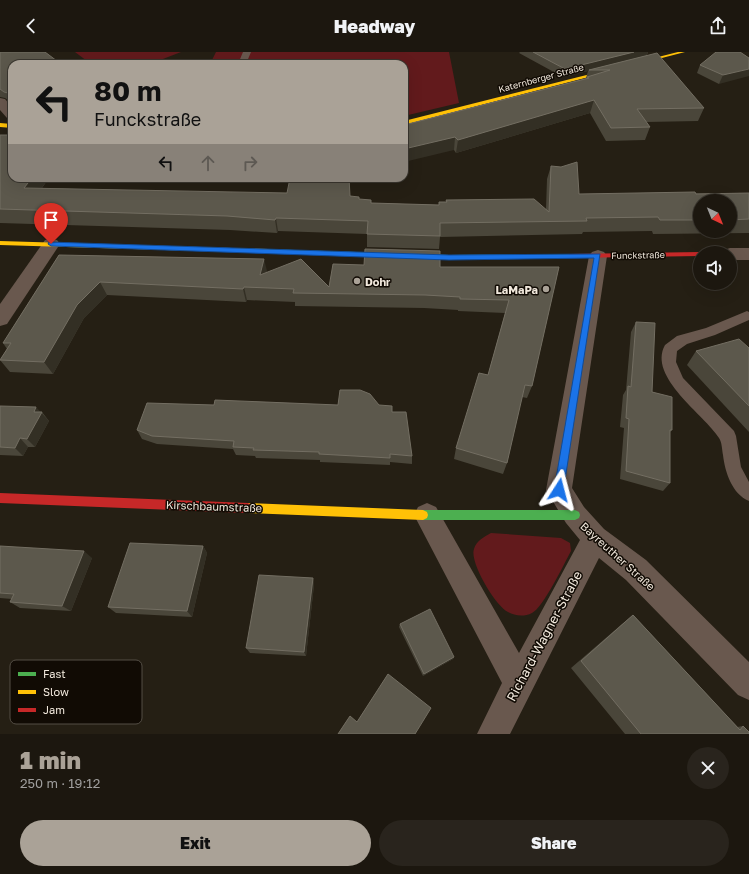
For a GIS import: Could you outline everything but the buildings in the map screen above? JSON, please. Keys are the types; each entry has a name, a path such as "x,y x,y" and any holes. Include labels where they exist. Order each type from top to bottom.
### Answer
{"street":[{"name":"Katernberger Straße","path":"408,122 683,52"},
{"path":"0,102 8,111"},
{"name":"Funckstraße","path":"0,242 449,257 693,254"},
{"path":"0,319 51,244"},
{"path":"737,254 749,254"},
{"name":"Bayreuther Straße","path":"598,256 559,490 575,516 595,538 636,570 749,684"},
{"name":"Kirschbaumstraße","path":"0,498 427,515 575,516"},
{"path":"427,515 519,683"},
{"name":"Richard-Wagner-Straße","path":"493,734 595,538"}],"lane":[{"path":"748,316 710,332 682,340 670,349 669,362 677,381 728,436 733,468 742,486 749,493"}],"shaded area":[{"path":"75,52 181,52 160,60 86,60"},
{"path":"216,52 449,52 459,103 408,115 408,60 212,60"},
{"path":"491,533 561,538 570,543 571,551 558,575 542,603 532,613 517,615 508,612 497,602 479,573 474,555 474,549 478,541"}],"traffic: fast":[{"path":"268,251 449,257 569,256"},
{"path":"423,515 575,515"}],"traffic: slow":[{"path":"408,122 683,52"},
{"path":"0,125 8,126"},
{"path":"0,243 268,251"},
{"path":"248,508 423,515"}],"traffic: jam":[{"path":"569,256 693,254"},
{"path":"0,498 248,508"}],"place":[{"name":"Dohr","path":"357,281"},
{"name":"LaMaPa","path":"546,289"}],"route":[{"path":"51,244 449,257 598,256 559,490"}]}
